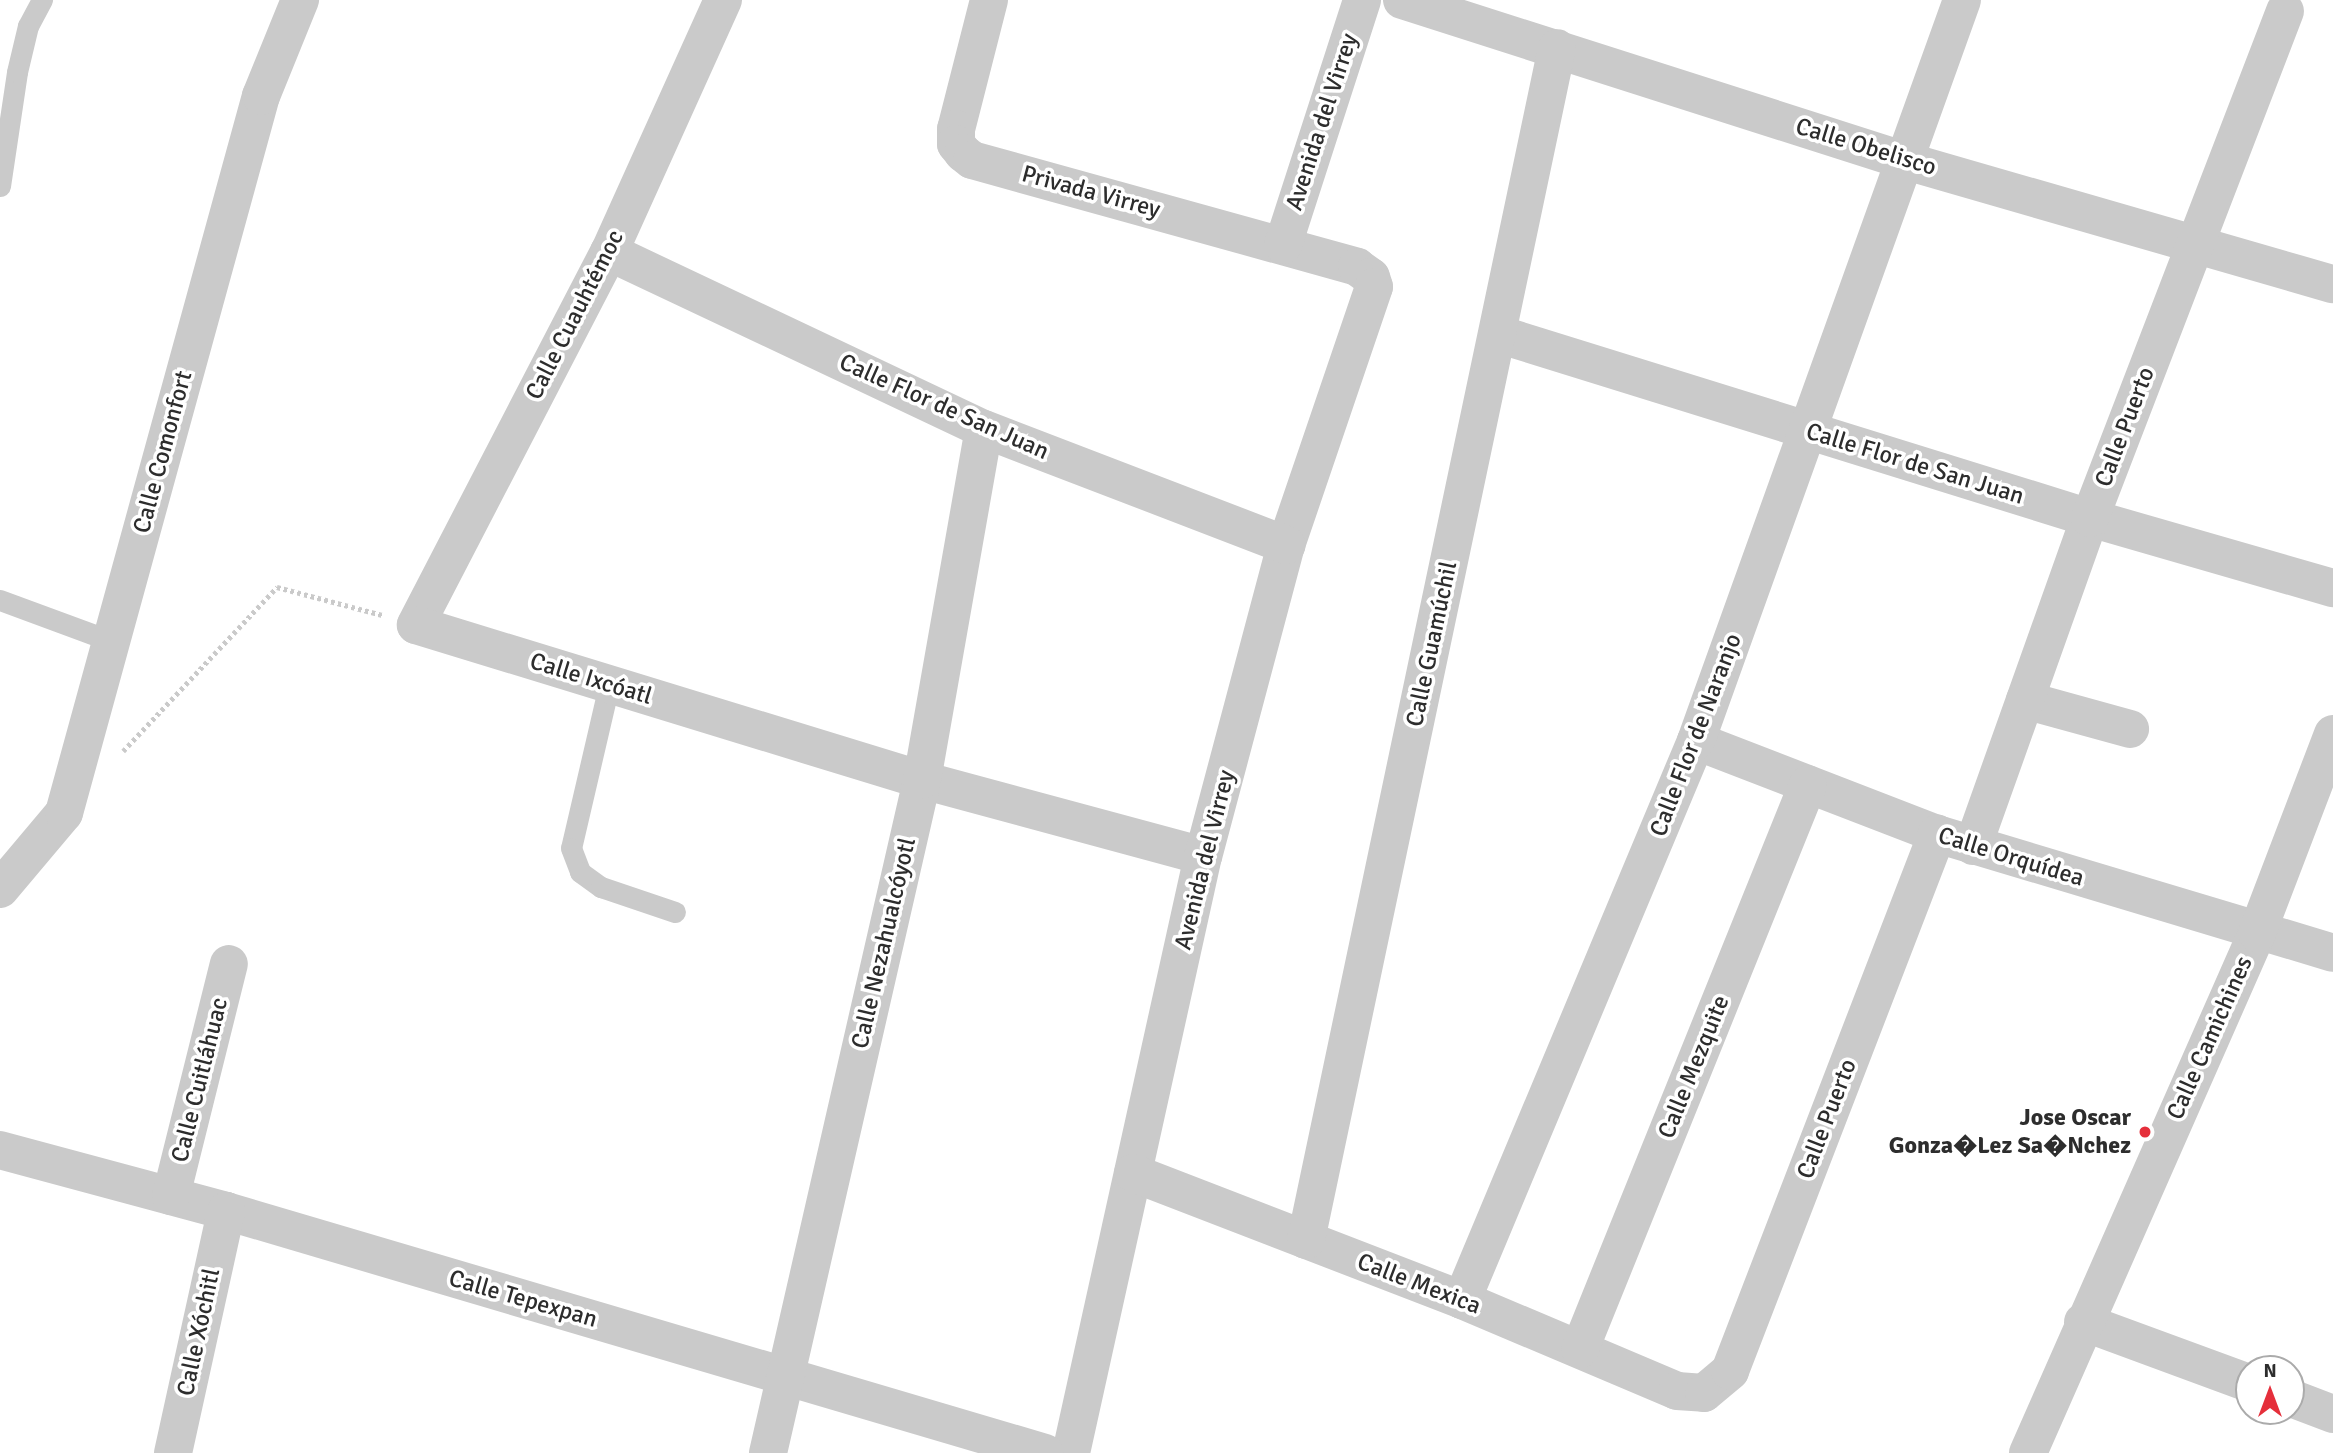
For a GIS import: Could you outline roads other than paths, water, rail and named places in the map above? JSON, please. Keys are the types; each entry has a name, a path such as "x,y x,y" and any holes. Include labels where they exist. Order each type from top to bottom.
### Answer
{"street":[{"name":"Calle Comonfort","path":"0,889 64,813 261,96 300,0"},
{"name":"Calle Cuauhtémoc","path":"416,625 609,252 723,0"},
{"name":"Privada Virrey","path":"989,0 956,130 956,144 962,153 972,160 1357,267 1371,277"},
{"name":"Avenida del Virrey","path":"1283,245 1362,0"},
{"name":"Calle Obelisco","path":"1402,0 1906,160 2333,284"},
{"name":"Calle Flor de Naranjo","path":"1462,1300 1696,741 1962,0"},
{"name":"Calle Puerto","path":"1973,846 2090,518 2285,12"},
{"name":"Calle Guamúchil","path":"1306,1240 1557,48"},
{"name":"Calle Flor de San Juan","path":"609,252 984,429 1286,545"},
{"name":"Avenida del Virrey","path":"1071,1453 1203,856 1286,545 1373,300 1371,277"},
{"name":"Calle Flor de San Juan","path":"1498,334 2090,518 2333,588"},
{"name":"Calle Nezahualcóyotl","path":"768,1453 922,780 984,429"},
{"name":"Calle Ixcóatl","path":"416,625 922,780 1203,856"},
{"path":"2025,699 2130,729"},
{"name":"Calle Camichines","path":"2028,1453 2083,1322 2257,933 2333,734"},
{"name":"Calle Orquídea","path":"1696,741 1973,846 2257,933 2333,953"},
{"name":"Calle Mezquite","path":"1580,1349 1808,784"},
{"name":"Calle Puerto","path":"1704,1393 1730,1371 1937,834"},
{"name":"Calle Cuitláhuac","path":"172,1196 229,964"},
{"name":"Calle Tepexpan","path":"0,1150 226,1211 1045,1453"},
{"name":"Calle Mexica","path":"1133,1173 1462,1300 1677,1391 1704,1393"},
{"name":"Calle Xóchitl","path":"173,1453 226,1211"},
{"path":"2083,1322 2235,1378"},
{"path":"2305,1403 2333,1414"}],"lane":[{"path":"0,186 17,72 28,26 42,0"},
{"path":"0,600 111,641"},
{"path":"609,685 571,848 580,872 601,887 675,912"}],"place":[{"name":"Jose Oscar Gonza�Lez Sa�Nchez","path":"2145,1132"}]}
